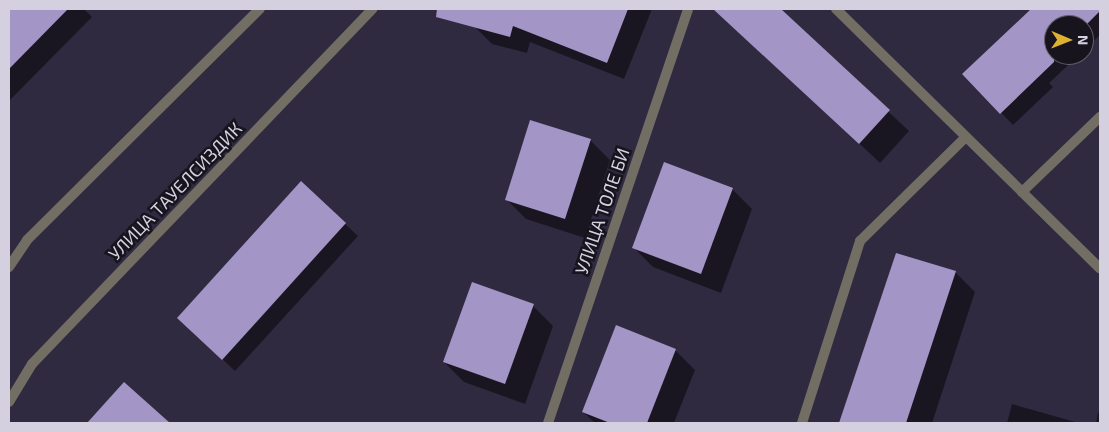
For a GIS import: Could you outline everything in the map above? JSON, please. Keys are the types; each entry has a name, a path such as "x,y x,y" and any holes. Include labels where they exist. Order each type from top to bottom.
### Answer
{"street":[{"path":"9,267 27,240 260,9"},
{"name":"УЛИЦА ТАУЕЛСИЗДИК","path":"9,402 32,364 373,9"},
{"name":"УЛИЦА ТОЛЕ БИ","path":"548,423 688,9"},
{"path":"836,9 1100,268"},
{"path":"1022,192 1100,117"},
{"path":"802,423 860,241 966,136"}],"building":[{"path":"9,9 68,9 9,69"},
{"path":"437,9 628,9 607,63 513,26 510,37 436,17"},
{"path":"713,9 781,9 890,110 859,144"},
{"path":"1031,9 1100,9 1094,17 1094,15 1044,15 1044,65 1051,65 1000,114 962,74"},
{"path":"530,120 591,139 565,219 505,200"},
{"path":"664,162 733,188 701,274 632,248"},
{"path":"301,181 346,223 222,360 177,318"},
{"path":"896,253 956,271 906,423 839,423"},
{"path":"472,282 534,304 505,384 443,362"},
{"path":"616,325 676,349 647,423 610,423 582,412"},
{"path":"124,382 170,423 87,423"}]}
